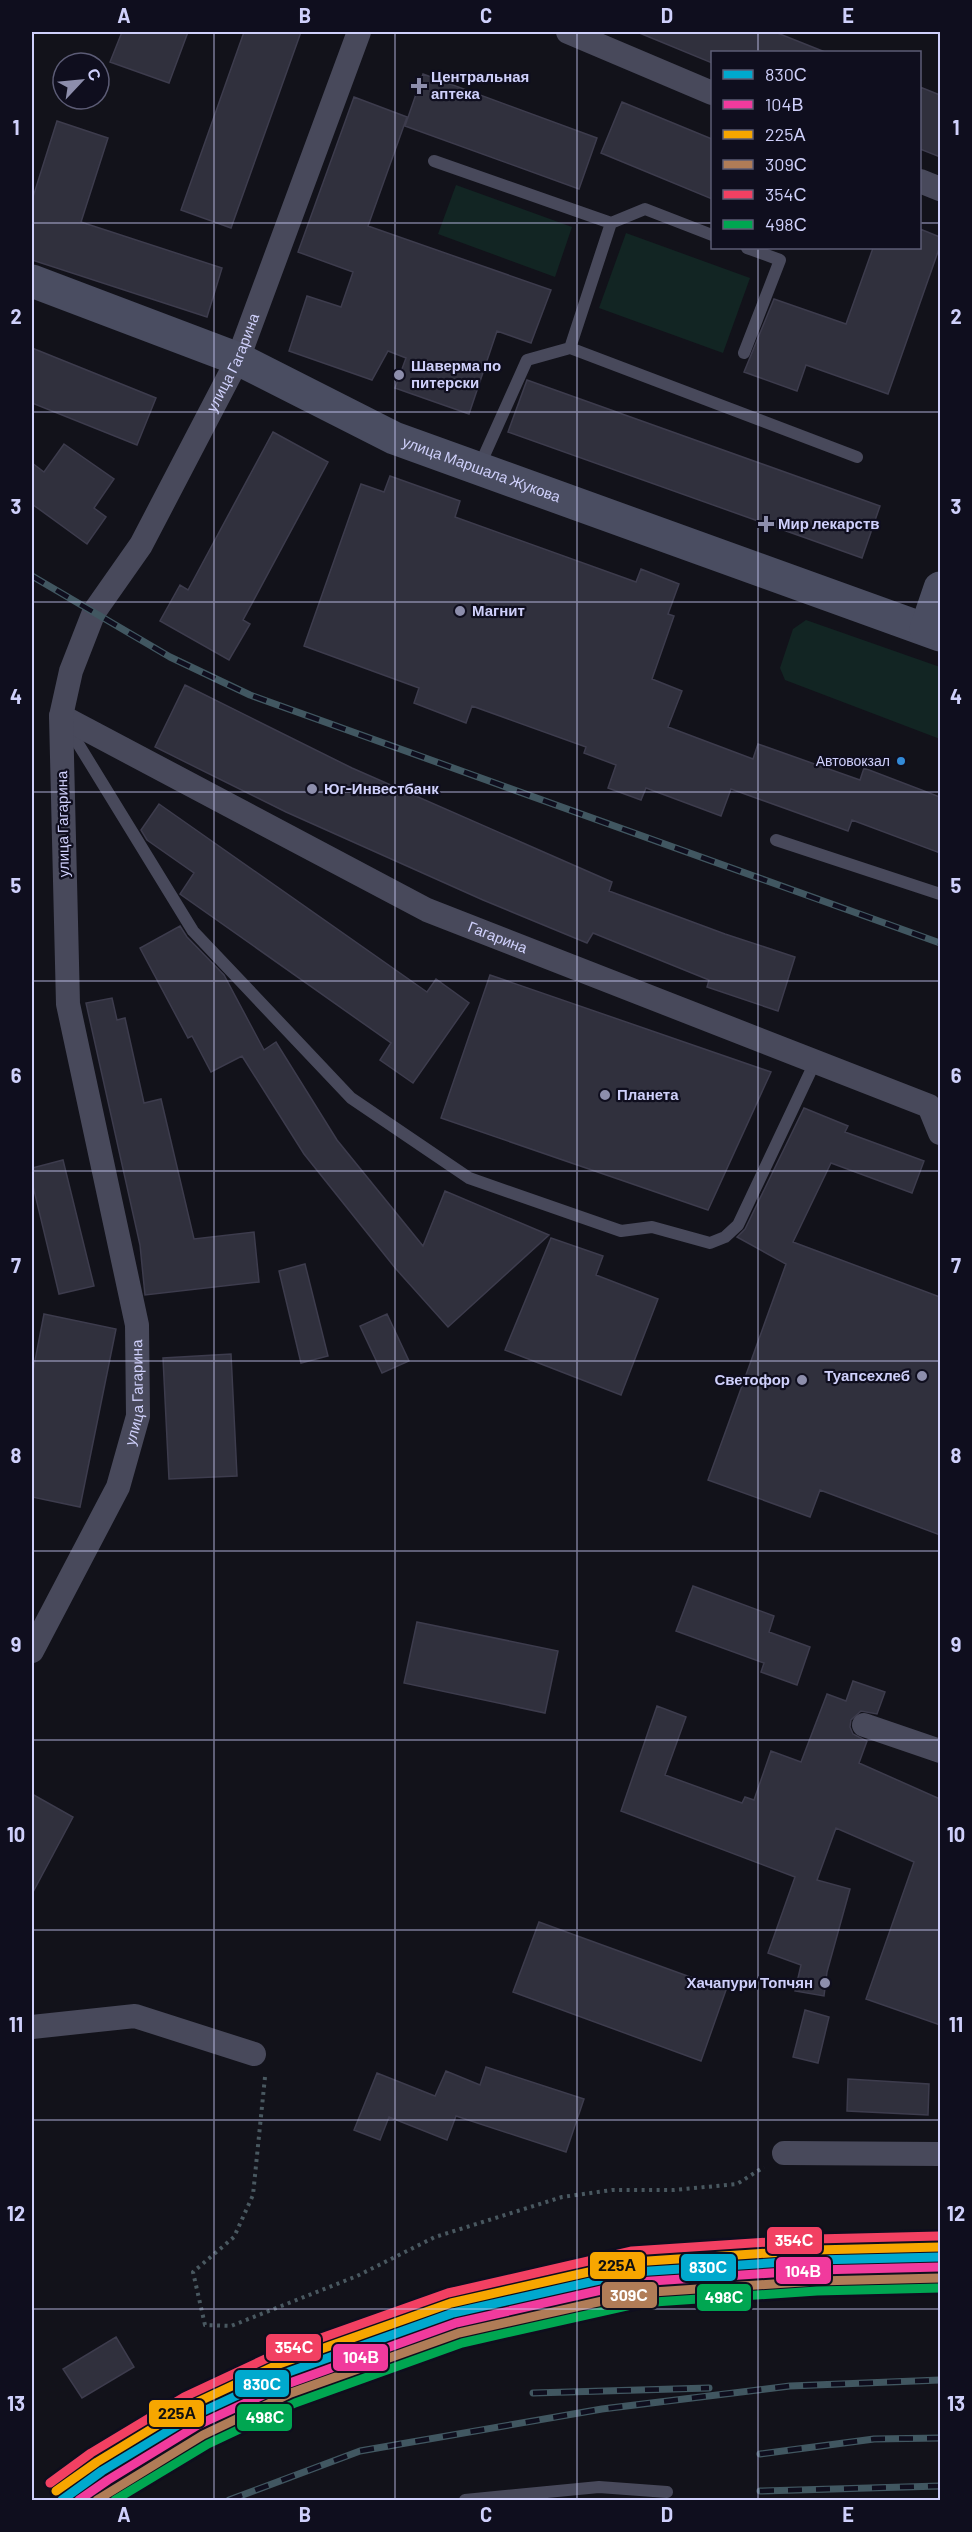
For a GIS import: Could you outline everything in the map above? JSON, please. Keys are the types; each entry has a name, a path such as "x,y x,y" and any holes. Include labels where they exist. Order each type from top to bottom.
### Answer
{"street":[{"name":"улица Гагарина","path":"32,1651 118,1487 138,1416 137,1325 68,1004 60,716 71,671 94,612 141,545 238,358 359,32"},
{"path":"568,32 711,93"},
{"path":"921,180 940,189"},
{"name":"улица Маршала Жукова","path":"32,281 238,358 394,438 933,632"},
{"path":"933,632 940,588"},
{"name":"Гагарина","path":"60,716 427,910 929,1106 940,1133"},
{"path":"864,1725 940,1751"},
{"path":"32,2027 135,2016 254,2054"},
{"path":"784,2153 940,2154"}],"lane":[{"path":"434,160 611,223 645,209 711,235"},
{"path":"570,348 611,223"},
{"path":"744,352 780,260 750,249"},
{"path":"479,469 527,360 570,348 857,457"},
{"path":"60,716 193,932 351,1098 469,1178 621,1231 652,1227 710,1243 725,1238 738,1225 815,1062"},
{"path":"776,840 940,894"},
{"path":"465,2500 599,2487 667,2492"}],"path":[{"path":"254,2054 266,2075 253,2195 234,2236 193,2272 205,2325 231,2326 357,2276 435,2237 530,2207 562,2198 612,2190 674,2190 738,2184 784,2153"}],"green space":[{"path":"456,185 572,227 555,277 438,234"},
{"path":"626,233 750,278 723,353 599,308"},
{"path":"806,620 940,667 940,739 785,680 780,668 793,629"}],"building":[{"path":"122,32 188,32 169,83 111,62"},
{"path":"244,32 301,32 231,228 181,210"},
{"path":"637,32 775,32 822,51 711,51 711,63"},
{"path":"423,74 597,138 579,189 405,126"},
{"path":"921,87 940,95 940,157 921,149"},
{"path":"354,97 407,117 368,226 551,290 531,343 497,331 469,414 395,388 406,358 388,351 372,380 289,351 307,296 341,307 353,272 298,252"},
{"path":"622,102 711,139 711,199 601,153"},
{"path":"57,121 108,138 81,222 222,268 207,317 32,260 32,200"},
{"path":"921,229 940,237 940,246 888,394 806,365 797,391 744,372 774,299 846,324 873,249 921,249"},
{"path":"32,348 156,398 137,445 32,403"},
{"path":"527,380 880,506 862,558 508,432"},
{"path":"273,432 328,462 243,620 250,624 229,660 160,621 180,585 188,590"},
{"path":"64,444 114,479 94,508 106,517 87,544 32,504 32,463 44,472"},
{"path":"390,476 460,501 455,517 636,582 641,569 679,584 668,614 674,616 652,679 682,691 668,727 753,759 758,744 860,780 864,768 940,797 940,853 852,820 848,831 731,789 721,816 646,788 641,800 608,788 616,765 584,753 586,747 472,706 466,723 414,703 419,688 304,646 361,484 384,492"},
{"path":"185,685 352,768 612,882 609,891 795,957 778,1011 707,987 709,980 593,933 587,943 483,900 286,812 155,747"},
{"path":"159,804 427,992 436,979 469,1003 413,1083 380,1060 391,1043 180,894 194,873 147,840 141,830"},
{"path":"180,926 187,937 224,975 264,1050 276,1042 337,1140 423,1246 445,1191 549,1235 448,1327 396,1269 304,1154 242,1056 211,1072 192,1036 188,1038 140,948"},
{"name":"Планета","path":"490,975 771,1072 708,1210 441,1118"},
{"path":"112,998 117,1020 125,1018 144,1103 161,1099 194,1239 254,1232 259,1282 145,1295 140,1245 86,1003"},
{"path":"804,1108 848,1126 845,1132 924,1161 912,1193 831,1163 793,1242 940,1297 940,1535 820,1490 810,1517 708,1480 786,1264 737,1237 745,1229"},
{"path":"63,1160 94,1286 59,1294 32,1182 32,1168"},
{"path":"551,1238 603,1256 596,1275 658,1299 621,1395 505,1350"},
{"path":"305,1264 328,1356 301,1363 279,1271"},
{"path":"44,1314 116,1329 80,1507 32,1497 32,1376"},
{"path":"387,1314 409,1361 382,1373 360,1326"},
{"path":"231,1354 237,1476 169,1479 163,1358"},
{"path":"693,1586 774,1616 769,1632 810,1647 797,1685 761,1672 764,1663 676,1631"},
{"path":"417,1622 558,1651 545,1713 404,1683"},
{"path":"853,1681 885,1692 877,1714 861,1711 851,1720 850,1727 853,1734 867,1741 859,1763 940,1799 940,2025 866,1999 914,1862 836,1828 817,1880 850,1889 827,1972 824,1996 795,1991 801,1965 768,1953 795,1877 621,1811 657,1706 686,1717 665,1775 742,1803 745,1797 754,1800 771,1751 801,1762 827,1694 846,1701"},
{"path":"32,1794 73,1817 32,1894"},
{"path":"539,1922 726,1990 701,2061 513,1992"},
{"path":"805,2010 829,2017 818,2063 793,2057"},
{"path":"486,2067 584,2099 566,2152 456,2116 447,2140 389,2117 380,2140 354,2130 377,2073 435,2096 446,2071 480,2085"},
{"path":"848,2079 929,2084 928,2115 847,2111"},
{"path":"116,2337 134,2367 82,2398 63,2369"}],"railway":[{"path":"32,576 170,657 250,695 940,943"},
{"path":"229,2500 360,2451 602,2409 790,2386 940,2380"},
{"path":"533,2393 709,2388"},
{"path":"760,2454 874,2439 940,2438"},
{"path":"760,2491 940,2486"}],"transit line":[{"name":"354С","path":"50,2483 91,2453 184,2397 276,2354 448,2293 632,2251 815,2239 939,2236"},
{"name":"225А","path":"56,2491 97,2462 189,2406 279,2364 451,2303 633,2262 815,2250 940,2247"},
{"name":"830С","path":"62,2500 102,2471 193,2416 283,2374 453,2313 635,2272 816,2260 940,2257"},
{"name":"104В","path":"79,2500 198,2425 287,2384 456,2323 637,2282 816,2270 940,2267"},
{"name":"309С","path":"97,2500 203,2435 291,2393 459,2333 638,2293 817,2281 940,2278"},
{"name":"498С","path":"115,2500 208,2444 295,2403 462,2343 640,2303 817,2291 940,2288"}],"place":[{"name":"Центральная аптека","path":"419,86"},
{"name":"Шаверма по питерски","path":"399,375"},
{"name":"Мир лекарств","path":"766,524"},
{"name":"Магнит","path":"460,611"},
{"name":"Автовокзал","path":"901,761"},
{"name":"Юг-Инвестбанк","path":"312,789"},
{"name":"Планета","path":"605,1095"},
{"name":"Туапсехлеб","path":"922,1376"},
{"name":"Светофор","path":"802,1380"},
{"name":"Хачапури Топчян","path":"825,1983"}]}
